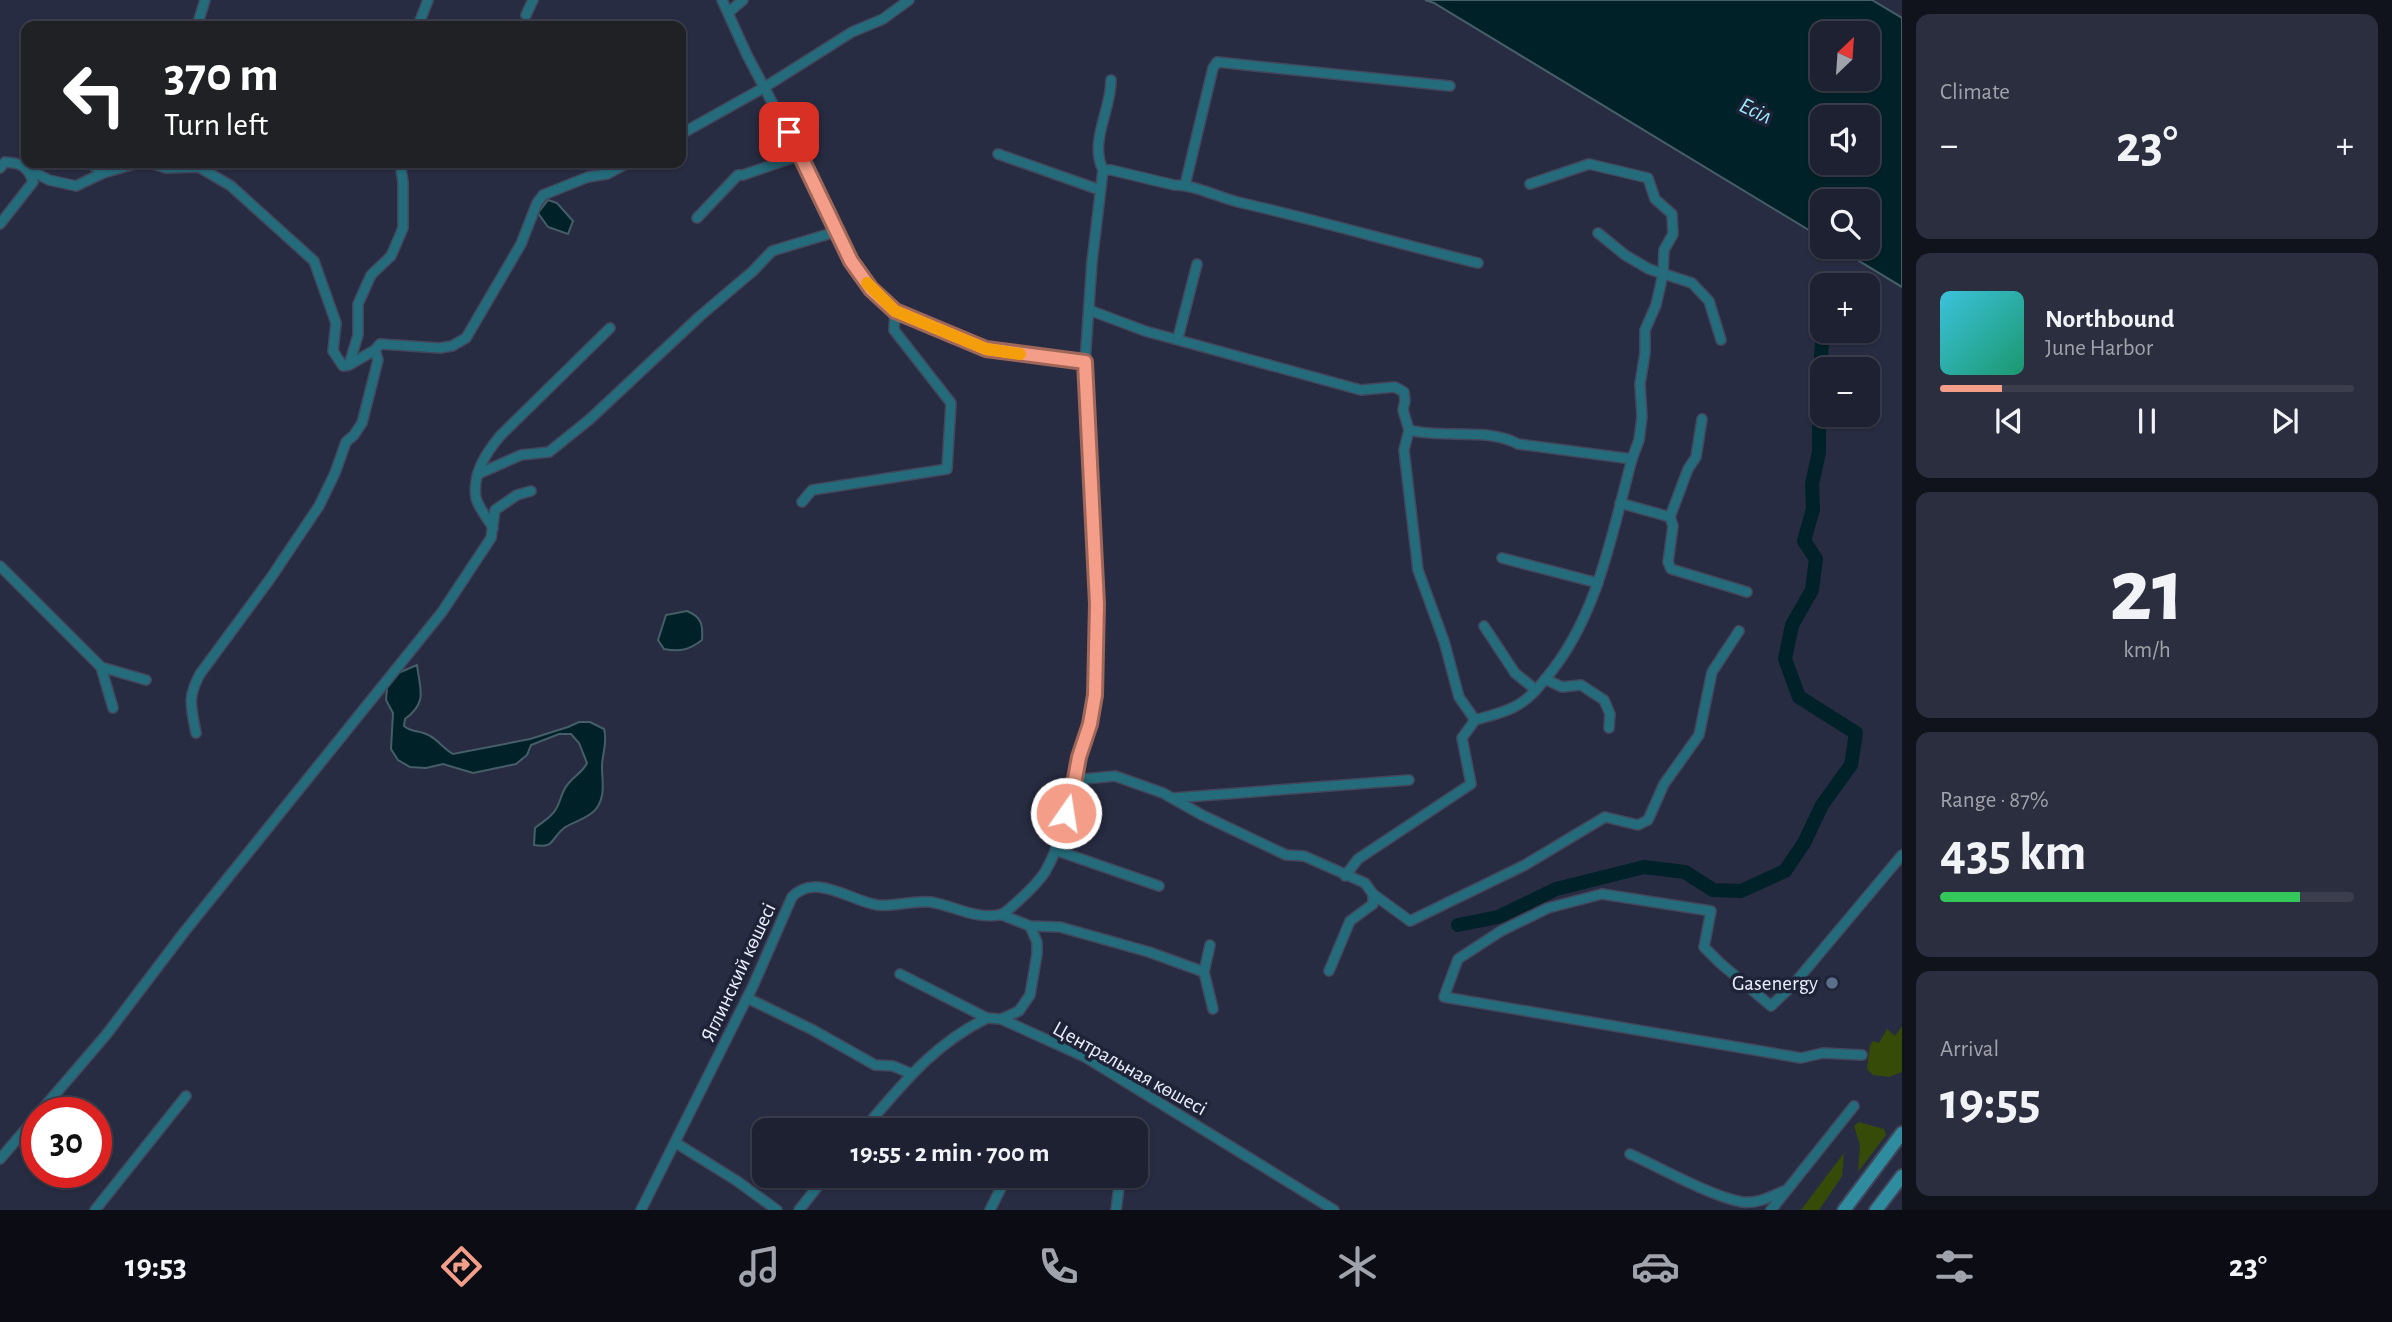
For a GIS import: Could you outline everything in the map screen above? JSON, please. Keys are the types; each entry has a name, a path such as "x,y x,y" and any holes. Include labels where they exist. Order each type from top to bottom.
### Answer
{"main road":[{"path":"1844,1210 1902,1133"},
{"path":"1876,1210 1902,1176"}],"street":[{"path":"199,21 205,0"},
{"path":"420,21 428,0"},
{"path":"526,15 533,0"},
{"path":"722,0 747,55 801,155 835,232 871,289 895,311 986,349 1085,362"},
{"path":"729,12 743,0"},
{"path":"686,131 765,87 852,32 883,19 909,0"},
{"path":"1185,185 1213,68 1217,62 1450,86"},
{"path":"1002,915 1030,890 1045,872 1055,850 1072,795 1090,724 1095,682 1097,604 1085,362 1103,170 1097,158 1102,119 1111,96 1111,80"},
{"path":"697,218 738,174 743,175 801,155"},
{"path":"998,155 1100,190"},
{"path":"3,165 21,164"},
{"path":"1345,876 1359,859 1375,846 1471,784 1462,738 1475,720 1515,706 1536,690 1563,658 1598,583 1639,440 1645,330 1656,305 1663,274 1664,250 1673,234 1672,214 1655,199 1648,177 1589,164 1530,184"},
{"path":"27,168 49,180 76,186 120,168"},
{"path":"96,168 103,173"},
{"path":"201,168 231,186 314,261 336,323 333,351 343,366 375,350 380,344 440,348 452,346 466,338 522,244 537,203 543,195 618,168"},
{"path":"349,365 358,335 358,304 370,275 391,256 403,228 404,182 401,168"},
{"path":"0,223 33,182 30,170"},
{"path":"1103,170 1185,185 1238,202 1478,263"},
{"path":"478,474 521,455 549,452 590,419 772,251 835,232"},
{"path":"1598,233 1625,256 1649,269 1692,283 1710,301 1721,340"},
{"path":"1178,338 1197,264"},
{"path":"1089,310 1145,331 1361,390 1395,387 1404,392 1403,410 1409,430 1404,450 1418,570 1444,641 1460,697 1475,720"},
{"path":"802,502 812,490 947,469 951,403 894,330 895,311"},
{"path":"493,528 476,499 478,474 485,454 610,328"},
{"path":"195,733 190,705 191,690 319,506 346,442 362,423 378,360 375,350"},
{"path":"1702,419 1696,457 1688,470 1670,517 1673,526 1668,562 1671,569 1747,592"},
{"path":"1409,430 1429,435 1508,439 1518,444 1632,458"},
{"path":"53,1097 106,1035 185,931 442,612 491,538 495,510 517,495 531,491"},
{"path":"1620,503 1670,517"},
{"path":"1502,558 1598,583"},
{"path":"0,566 101,667 113,708"},
{"path":"1484,626 1515,673 1536,690"},
{"path":"1074,780 1115,776 1173,798 1202,816 1286,855 1304,856 1365,883 1373,894 1410,921 1525,865 1605,817 1638,825 1648,820 1664,784 1699,735 1712,672 1739,631"},
{"path":"101,667 146,680"},
{"path":"1545,679 1562,687 1581,685 1604,700 1610,714 1609,728"},
{"path":"1173,798 1409,780"},
{"path":"1055,850 1159,886"},
{"path":"1862,1055 1823,1053 1801,1058 1444,997 1458,959 1502,931 1548,908 1602,894 1711,911 1704,947 1771,1006 1793,985 1902,855"},
{"name":"Яглинский көшесі","path":"641,1210 747,998 792,897 798,890 807,887 832,889 876,905 898,906 929,902 980,916 1002,915 1030,926 1060,927 1149,952 1204,972"},
{"path":"1329,971 1350,921 1373,904 1373,894"},
{"path":"1001,1019 1019,1012 1030,995 1037,954 1037,942 1030,926"},
{"path":"1210,945 1204,972 1213,1009"},
{"name":"Центральная көшесі","path":"900,974 988,1018 1001,1019 1085,1058 1334,1210"},
{"path":"747,998 813,1030 875,1066 894,1066 912,1074"},
{"path":"874,1118 912,1074 946,1041 988,1018"},
{"path":"94,1210 186,1096"},
{"path":"1771,1210 1854,1106"},
{"path":"0,1159 21,1134"},
{"path":"676,1143 777,1210"},
{"path":"1630,1154 1702,1188 1742,1202 1762,1201 1784,1191"},
{"path":"799,1210 816,1188"},
{"path":"990,1210 1001,1188"},
{"path":"1116,1210 1119,1188"}],"green space":[{"path":"1902,1026 1902,1072 1889,1077 1873,1075 1867,1069 1870,1045 1873,1041 1879,1043 1887,1029 1895,1036"},
{"path":"1859,1122 1884,1129 1886,1135 1858,1172 1860,1145 1854,1126"},
{"path":"1844,1153 1842,1176 1819,1210 1801,1210"}],"water":[{"name":"Есіл","path":"1425,0 1872,0 1902,18 1902,287 1856,259 1880,259 1880,189 1810,189 1810,231"},
{"path":"548,200 557,203 573,221 568,234 548,227 538,213"},
{"path":"687,611 700,622 702,640 684,649 664,649 658,640 666,615"},
{"path":"417,665 420,701 405,719 404,726 430,736 453,754 530,739 579,722 590,722 604,729 602,794 596,809 564,828 549,844 534,845 535,828 554,812 570,781 587,763 579,743 571,734 559,734 531,745 527,755 516,764 473,773 443,764 426,768 410,767 398,760 391,749 393,713 386,700 387,688 398,673"}],"waterway":[{"path":"1458,925 1498,917 1556,889 1644,867 1685,872 1713,890 1741,891 1785,871 1804,843 1822,805 1851,765 1856,733 1799,697 1785,659 1792,625 1812,590 1816,559 1804,541 1813,509 1812,484 1819,452 1822,343"}],"slow traffic":[{"path":"867,283 895,311 986,349 1020,354"}],"place":[{"name":"Gasenergy","path":"1832,983"}],"route":[{"path":"789,132 851,261 871,289 895,311 986,349 1085,362 1097,604 1095,695 1066,813"}]}
